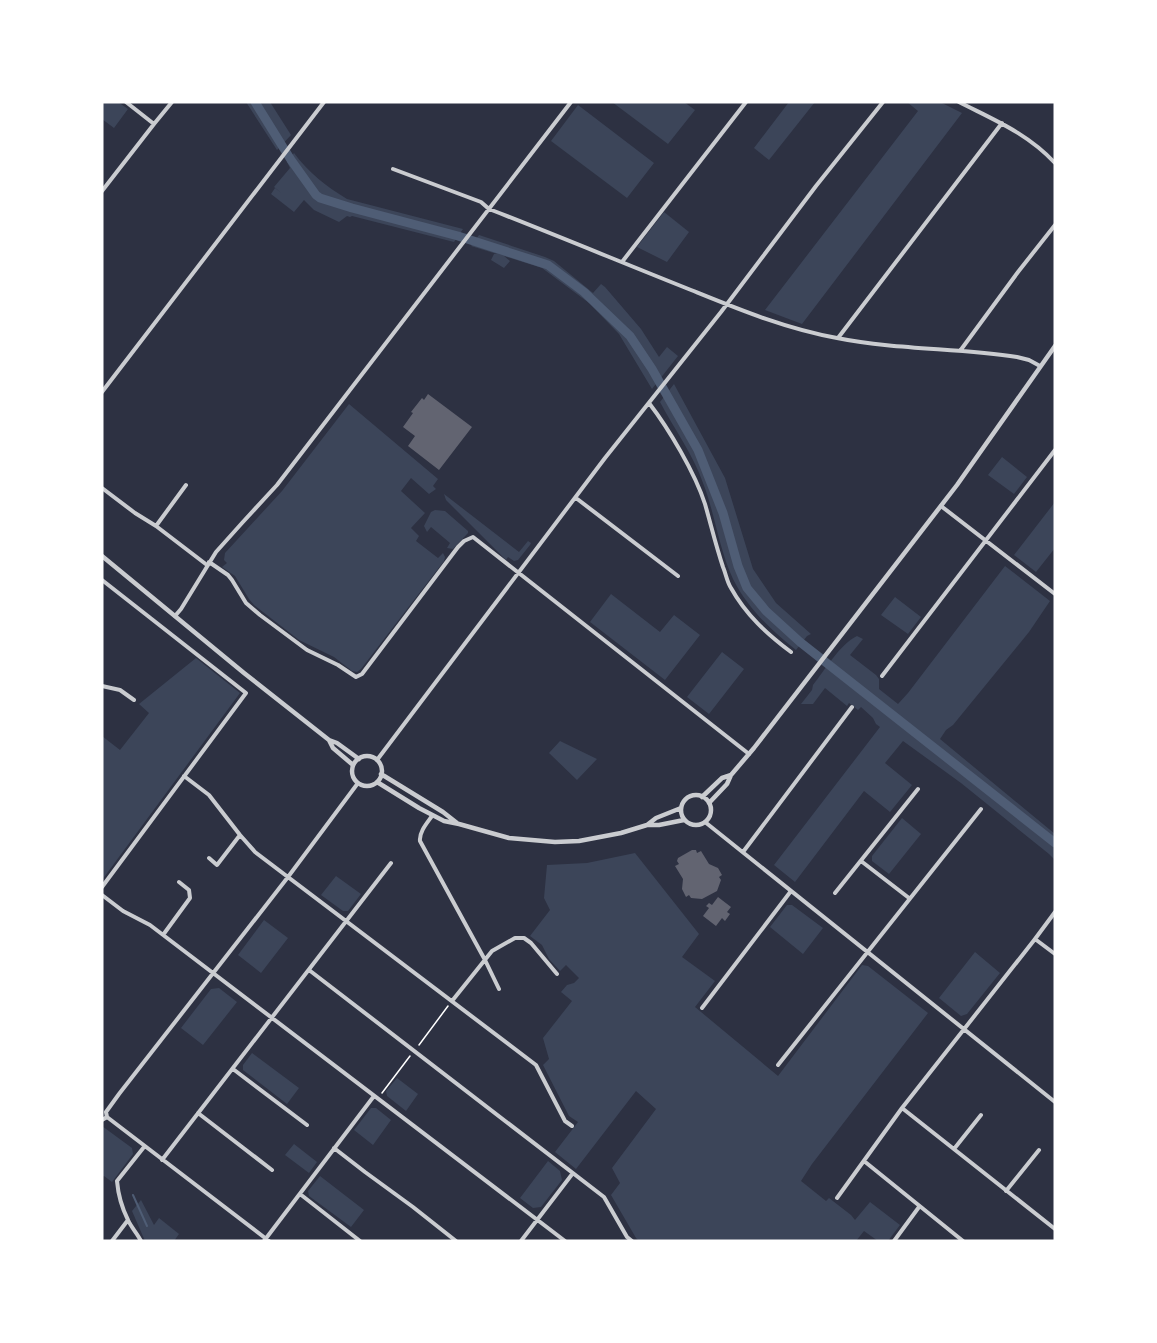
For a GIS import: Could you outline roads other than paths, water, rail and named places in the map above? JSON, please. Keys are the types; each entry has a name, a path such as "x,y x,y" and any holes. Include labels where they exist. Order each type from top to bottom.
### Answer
{"street":[{"path":"126,102 154,124"},
{"path":"102,191 172,102"},
{"path":"102,392 324,102"},
{"path":"175,616 208,564 277,485 570,102"},
{"path":"622,262 746,102"},
{"path":"377,760 605,458 883,102"},
{"path":"958,102 1002,123 1031,141 1055,163"},
{"path":"837,338 1002,123"},
{"path":"393,169 481,202 489,209 726,304 793,327 837,338 905,347 1017,357 1040,366"},
{"path":"960,351 1055,225"},
{"path":"709,803 727,784 731,775 832,648 940,506 1055,346"},
{"path":"649,403 657,412 687,463 704,501 730,587 749,615 791,652"},
{"path":"882,676 1055,450"},
{"path":"156,526 186,485"},
{"path":"102,488 232,580 251,608 307,650 338,665 356,677 362,674 464,541 473,537 749,754"},
{"path":"576,498 678,576"},
{"path":"940,506 1055,594"},
{"path":"103,558 329,740 338,743 359,759"},
{"path":"102,580 246,693 102,887"},
{"path":"102,686 120,690 134,700"},
{"path":"743,852 852,707"},
{"path":"329,740 333,748 353,765"},
{"path":"377,783 381,774 381,766 377,760 368,756 359,759 353,765 352,773 358,783 366,786 377,783 432,816 509,838 555,843 579,841 600,838 647,825 684,820"},
{"path":"381,774 459,824"},
{"path":"702,797 722,778 731,775"},
{"path":"184,776 209,795 255,852 536,1065 565,1121 572,1126"},
{"path":"358,783 104,1115 266,1240 334,1148 376,1097"},
{"path":"835,893 918,789"},
{"path":"698,795 709,803 710,813 705,822 697,825 684,820 681,808 689,797 698,795"},
{"path":"647,825 656,818 681,808"},
{"path":"778,1065 981,808"},
{"path":"432,816 421,833 420,841 499,989"},
{"path":"705,822 1055,1102"},
{"path":"209,858 217,865 240,836"},
{"path":"861,861 909,898"},
{"path":"162,1160 391,863"},
{"path":"163,935 190,898 189,890 179,882"},
{"path":"702,1008 791,891"},
{"path":"102,896 163,935 565,1241"},
{"path":"837,1198 902,1108 1055,912"},
{"path":"452,1001 492,951 515,938 524,938 557,974"},
{"path":"1035,939 1055,954"},
{"path":"309,970 604,1197 627,1237 632,1241"},
{"path":"233,1069 307,1125"},
{"path":"902,1108 1055,1229"},
{"path":"198,1113 272,1170"},
{"path":"954,1149 981,1115"},
{"path":"141,1241 128,1220 118,1191 117,1180 144,1146"},
{"path":"334,1148 456,1241"},
{"path":"1006,1191 1039,1150"},
{"path":"864,1161 963,1241"},
{"path":"520,1241 573,1173"},
{"path":"300,1194 360,1241"},
{"path":"894,1241 919,1207"},
{"path":"112,1241 128,1220"}],"waterway":[{"path":"255,102 291,160 320,198 458,236 548,265 584,292 630,336 652,369 698,450 723,513 738,566 747,588 766,611 800,642 1055,843"},
{"path":"133,1195 147,1226"}]}
